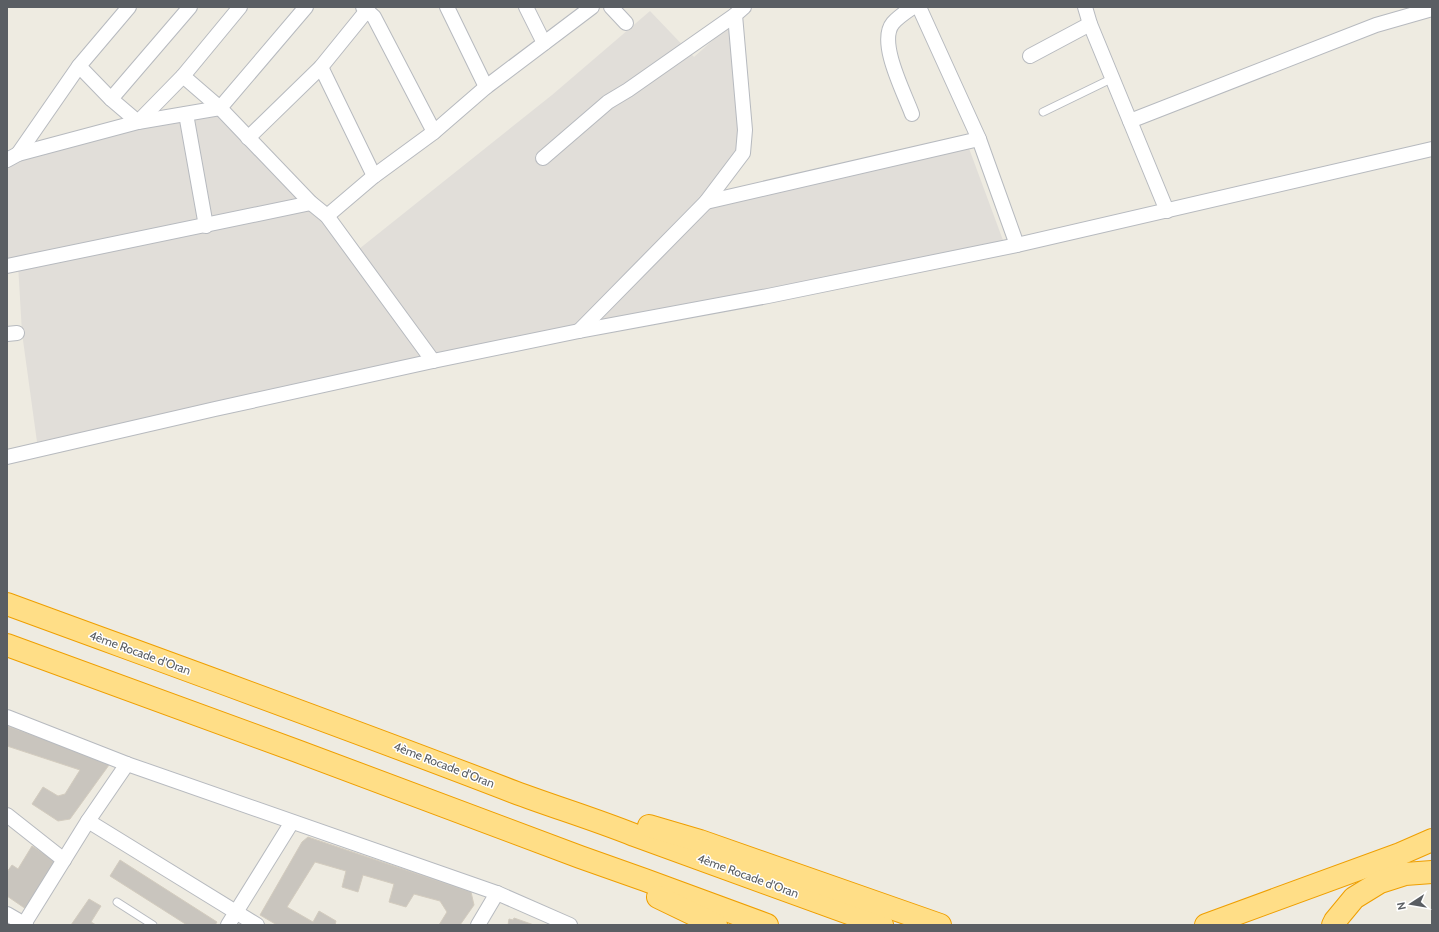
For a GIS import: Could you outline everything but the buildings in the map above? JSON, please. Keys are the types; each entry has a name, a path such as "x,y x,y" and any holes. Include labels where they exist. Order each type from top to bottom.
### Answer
{"highway":[{"name":"4ème Rocade d'Oran","path":"7,604 228,684 518,793 602,822 882,925"},
{"path":"7,645 296,751 580,858 645,880 767,925"},
{"path":"518,793 600,812 700,841 940,925"},
{"path":"1206,925 1400,854 1432,840"},
{"path":"580,858 716,925"},
{"path":"1333,925 1354,898 1380,882 1404,874 1432,872"}],"street":[{"path":"12,157 79,66 129,7"},
{"path":"111,99 190,7"},
{"path":"138,122 183,76 240,7"},
{"path":"12,157 138,122 220,108 306,7"},
{"path":"447,7 486,87"},
{"path":"526,7 544,43"},
{"path":"327,216 374,176 434,132 486,87 592,7"},
{"path":"611,7 626,23"},
{"path":"912,114 905,93 894,70 889,49 888,34 892,23 913,7"},
{"path":"919,7 979,139 1017,245"},
{"path":"1085,7 1090,24 1167,211"},
{"path":"248,138 321,67 364,14 366,9 374,17 434,132"},
{"path":"1130,121 1376,25 1432,9"},
{"path":"543,158 608,102 628,90 739,10"},
{"path":"580,331 706,202 743,153 745,130 739,10"},
{"path":"1030,56 1090,24"},
{"path":"79,66 111,99 138,122"},
{"path":"321,67 374,176"},
{"path":"183,76 220,108 311,203 327,216 434,361"},
{"path":"186,114 206,226"},
{"path":"706,202 979,139"},
{"path":"7,457 215,409 434,361 580,331 768,296 1017,245 1432,149"},
{"path":"7,266 206,226 311,203"},
{"path":"7,717 127,764 497,893 570,925"},
{"path":"7,914 25,924 88,821 127,764"},
{"path":"7,815 64,860"},
{"path":"88,821 257,925"},
{"path":"228,925 292,822"},
{"path":"478,925 497,893"}],"lane":[{"path":"1043,112 1113,78"},
{"path":"117,902 153,925"}],"shaded area":[{"path":"650,11 694,57 731,24 740,146 712,204 967,143 1004,243 37,442 22,333 18,264 7,266 7,164 157,121 225,109 354,253 552,95"}]}
